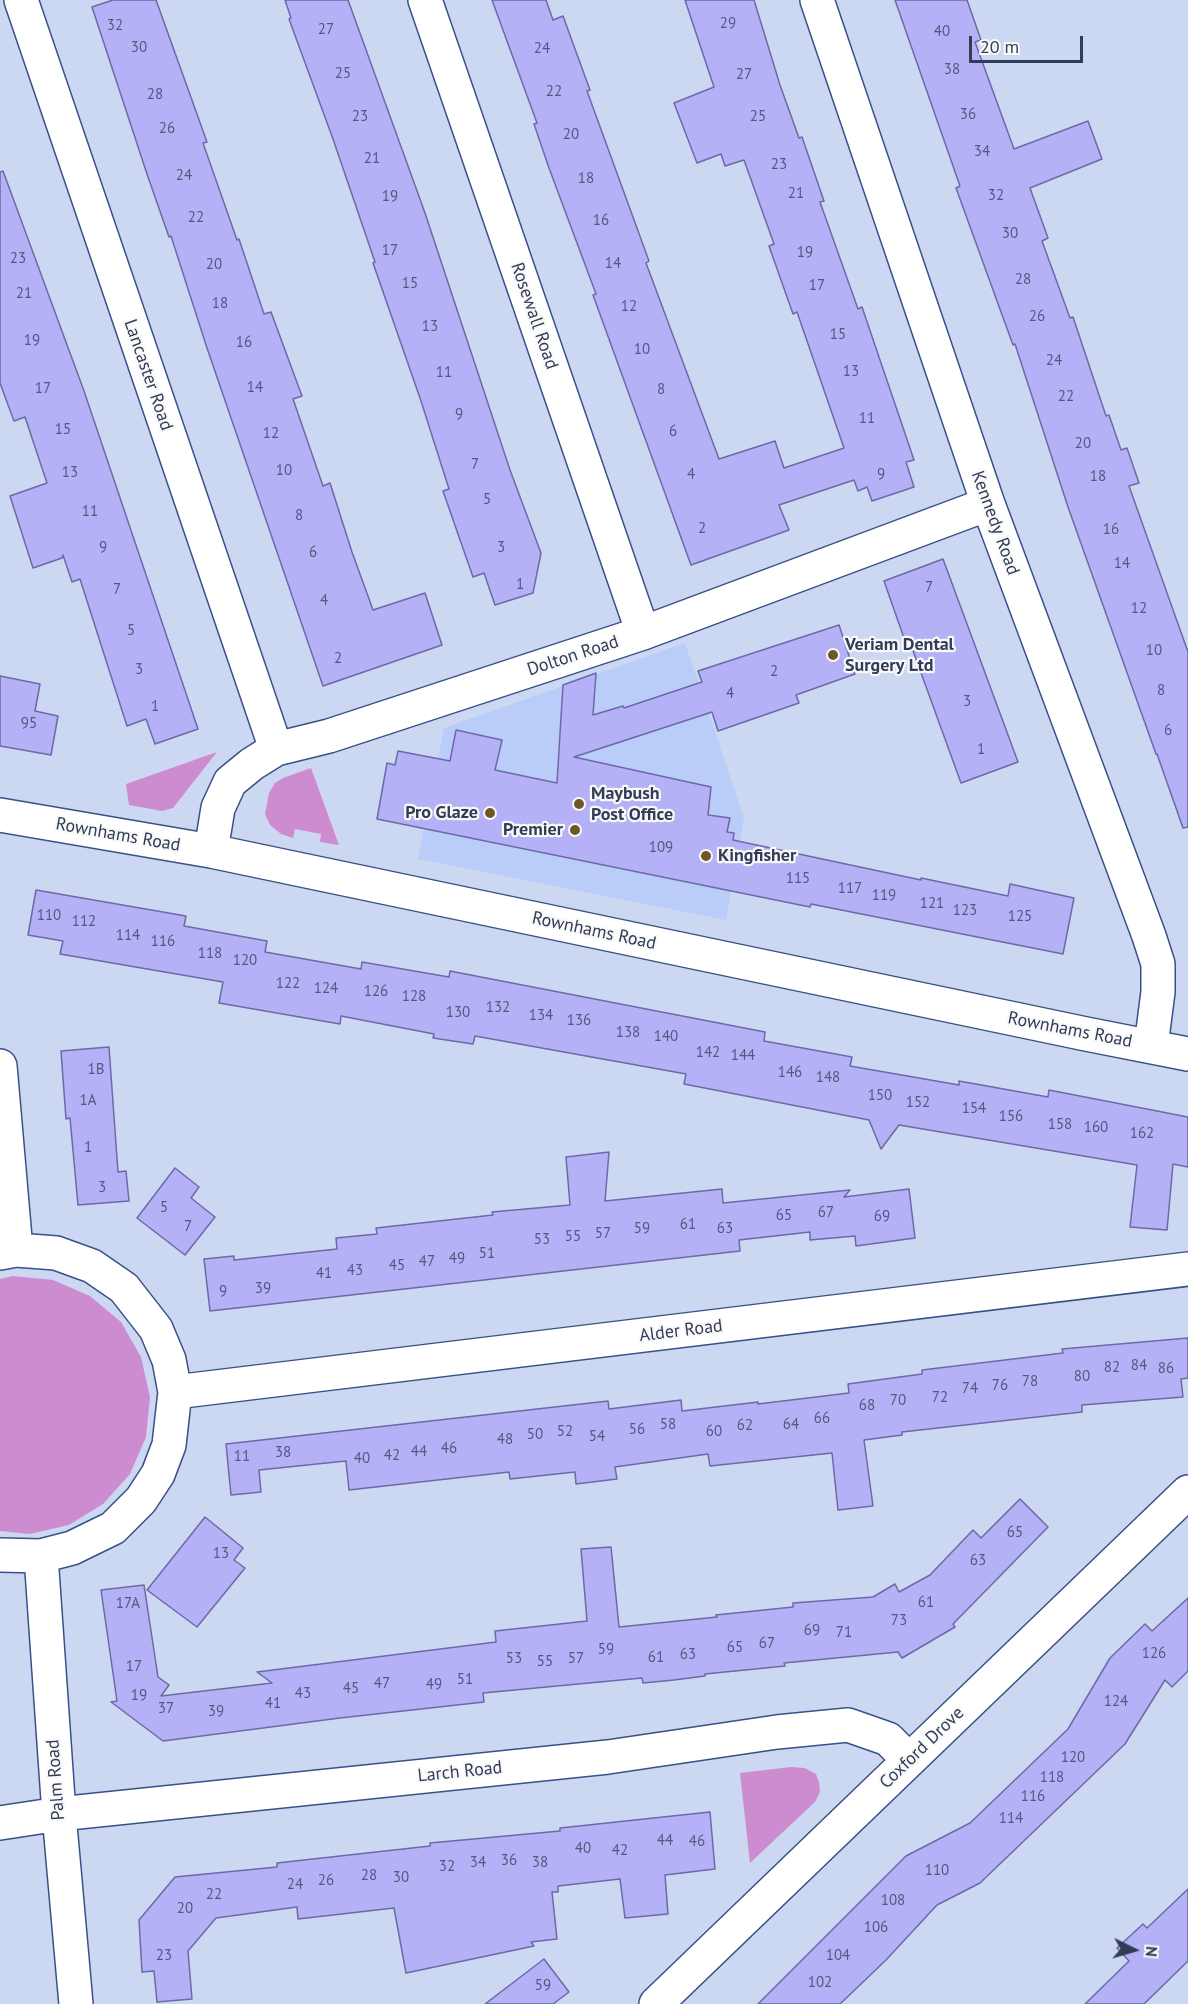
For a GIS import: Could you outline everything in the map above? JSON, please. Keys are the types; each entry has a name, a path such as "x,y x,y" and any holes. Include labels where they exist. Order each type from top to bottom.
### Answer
{"street":[{"name":"Lancaster Road","path":"21,0 276,749"},
{"name":"Rosewall Road","path":"425,0 643,633"},
{"name":"Kennedy Road","path":"817,0 987,504 1158,964 1158,992 1151,1046"},
{"name":"Dolton Road","path":"211,851 218,808 230,782 252,764 276,749 329,736 643,633 987,504"},
{"name":"Rownhams Road","path":"0,815 211,851 1188,1054"},
{"path":"0,1066 8,1251 56,1253 92,1266 124,1288 156,1329 169,1359 175,1392 169,1445 158,1474 141,1500 113,1528 72,1548 41,1556 0,1555"},
{"name":"Alder Road","path":"175,1392 1188,1269"},
{"name":"Coxford Drove","path":"656,2004 1188,1492"},
{"name":"Palm Road","path":"41,1556 58,1814 76,2004"},
{"name":"Larch Road","path":"0,1823 58,1814 608,1757 777,1732 848,1725 888,1739 909,1760"}],"shaded area":[{"path":"685,643 744,818 726,920 418,859 444,728"},
{"path":"217,752 173,808 162,811 129,805 126,784"},
{"path":"311,768 339,845 320,842 321,834 295,829 293,838 281,834 270,825 265,814 269,793 275,783"},
{"path":"13,1276 53,1280 90,1296 121,1322 141,1357 150,1397 146,1437 130,1474 103,1504 69,1525 30,1534 0,1531 0,1279"},
{"path":"791,1767 805,1768 816,1774 820,1792 815,1802 750,1863 740,1773"}],"building":[{"path":"113,0 156,0 207,142 203,143 264,314 271,312 302,396 293,399 323,486 330,483 373,610 425,593 442,645 323,686 92,7"},
{"path":"285,0 348,0 425,213 510,470 541,553 533,593 495,605 484,573 473,577 443,491 449,489 421,401 333,139 289,19 291,18"},
{"path":"492,0 546,0 553,20 563,16 590,90 587,91 649,261 646,263 719,459 775,441 784,468 844,448 797,312 793,314 769,246 774,244 744,160 725,166 721,154 697,163 674,103 714,87 685,0 754,0 780,85 799,138 802,137 824,201 820,202 858,309 862,307 914,460 906,462 914,487 872,501 867,487 858,491 854,480 779,505 789,530 691,565 593,295 596,294 549,168 534,124 537,123"},
{"path":"895,0 967,0 981,40 975,42 1014,149 1088,121 1102,159 1030,188 1048,238 1042,241 1070,318 1073,317 1106,416 1109,415 1121,450 1127,448 1139,483 1129,486 1188,652 1188,827 1183,828 1068,507 1015,344 1013,345 956,188 960,186"},
{"path":"3,171 84,391 198,729 155,744 146,719 127,726 80,579 72,582 63,555 62,558 33,568 10,496 47,483 25,417 14,421 0,383 0,172"},
{"path":"943,559 1018,762 961,783 908,637 904,638 884,581"},
{"path":"839,625 855,674 796,695 799,703 718,731 712,712 574,757 711,787 708,815 730,818 727,832 734,833 733,840 1008,896 1010,884 1074,898 1063,954 811,904 810,907 377,819 387,763 395,765 398,751 450,761 456,730 502,740 495,770 557,783 563,685 596,673 593,715 623,706 624,708 702,682 698,671"},
{"path":"0,676 40,684 35,711 58,716 51,755 0,746"},
{"path":"36,890 186,916 184,926 267,941 265,952 361,969 362,962 449,977 450,971 765,1032 764,1041 852,1057 850,1066 959,1085 959,1081 1048,1097 1049,1090 1188,1117 1188,1167 1173,1164 1167,1230 1130,1227 1137,1165 899,1125 881,1149 869,1120 684,1084 686,1074 475,1036 473,1044 433,1038 434,1034 341,1016 340,1024 219,1003 223,982 60,954 63,941 28,935"},
{"path":"109,1047 118,1172 126,1171 129,1201 78,1205 70,1118 66,1119 61,1051"},
{"path":"609,1152 605,1201 722,1189 723,1203 850,1190 844,1197 909,1189 915,1238 856,1246 855,1236 810,1240 810,1232 739,1240 740,1251 210,1311 204,1259 234,1256 234,1260 337,1249 336,1238 377,1234 376,1228 493,1215 492,1212 570,1205 566,1157"},
{"path":"175,1168 199,1187 191,1198 215,1217 185,1255 137,1218"},
{"path":"1188,1338 1188,1378 1181,1379 1183,1397 1082,1405 1082,1412 902,1432 902,1435 864,1440 873,1506 838,1510 832,1453 710,1466 708,1454 615,1467 617,1479 576,1484 575,1472 510,1479 509,1472 349,1490 346,1461 259,1470 261,1492 231,1495 226,1444 608,1401 609,1409 681,1400 682,1411 758,1402 758,1404 849,1393 848,1384 922,1374 922,1370 1063,1353 1062,1349"},
{"path":"1020,1499 1048,1527 953,1624 955,1627 902,1658 898,1652 784,1663 785,1666 705,1674 705,1676 674,1680 643,1683 642,1678 483,1693 484,1702 163,1741 111,1702 117,1701 101,1590 144,1585 158,1677 169,1685 161,1696 272,1683 257,1672 496,1642 495,1631 587,1621 581,1549 611,1547 619,1627 793,1607 793,1603 873,1597 895,1584 899,1592 930,1575 973,1530 981,1538"},
{"path":"205,1517 243,1548 234,1560 245,1568 197,1627 147,1590"},
{"path":"1188,1598 1188,1671 1172,1687 1165,1680 1125,1744 980,1883 937,1905 886,1960 840,2004 758,2004 906,1856 970,1823 1068,1729 1110,1658 1145,1624 1152,1631"},
{"path":"710,1812 715,1869 665,1875 668,1914 625,1918 620,1879 558,1886 558,1892 552,1892 557,1939 531,1942 534,1946 406,1973 394,1908 298,1919 297,1907 216,1918 188,1951 192,1999 157,2002 154,1971 142,1972 139,1920 175,1877 277,1867 277,1863 430,1846 430,1843 560,1831 560,1828"},
{"path":"1188,1889 1188,1961 1144,2004 1085,2004 1129,1961 1117,1948 1143,1924 1147,1928"},
{"path":"544,1959 569,1992 553,2004 485,2004"}],"place":[{"name":"Veriam Dental Surgery Ltd","path":"833,655"},
{"name":"Maybush Post Office","path":"579,804"},
{"name":"Pro Glaze","path":"490,813"},
{"name":"Premier","path":"575,830"},
{"name":"Kingfisher","path":"706,856"}]}
